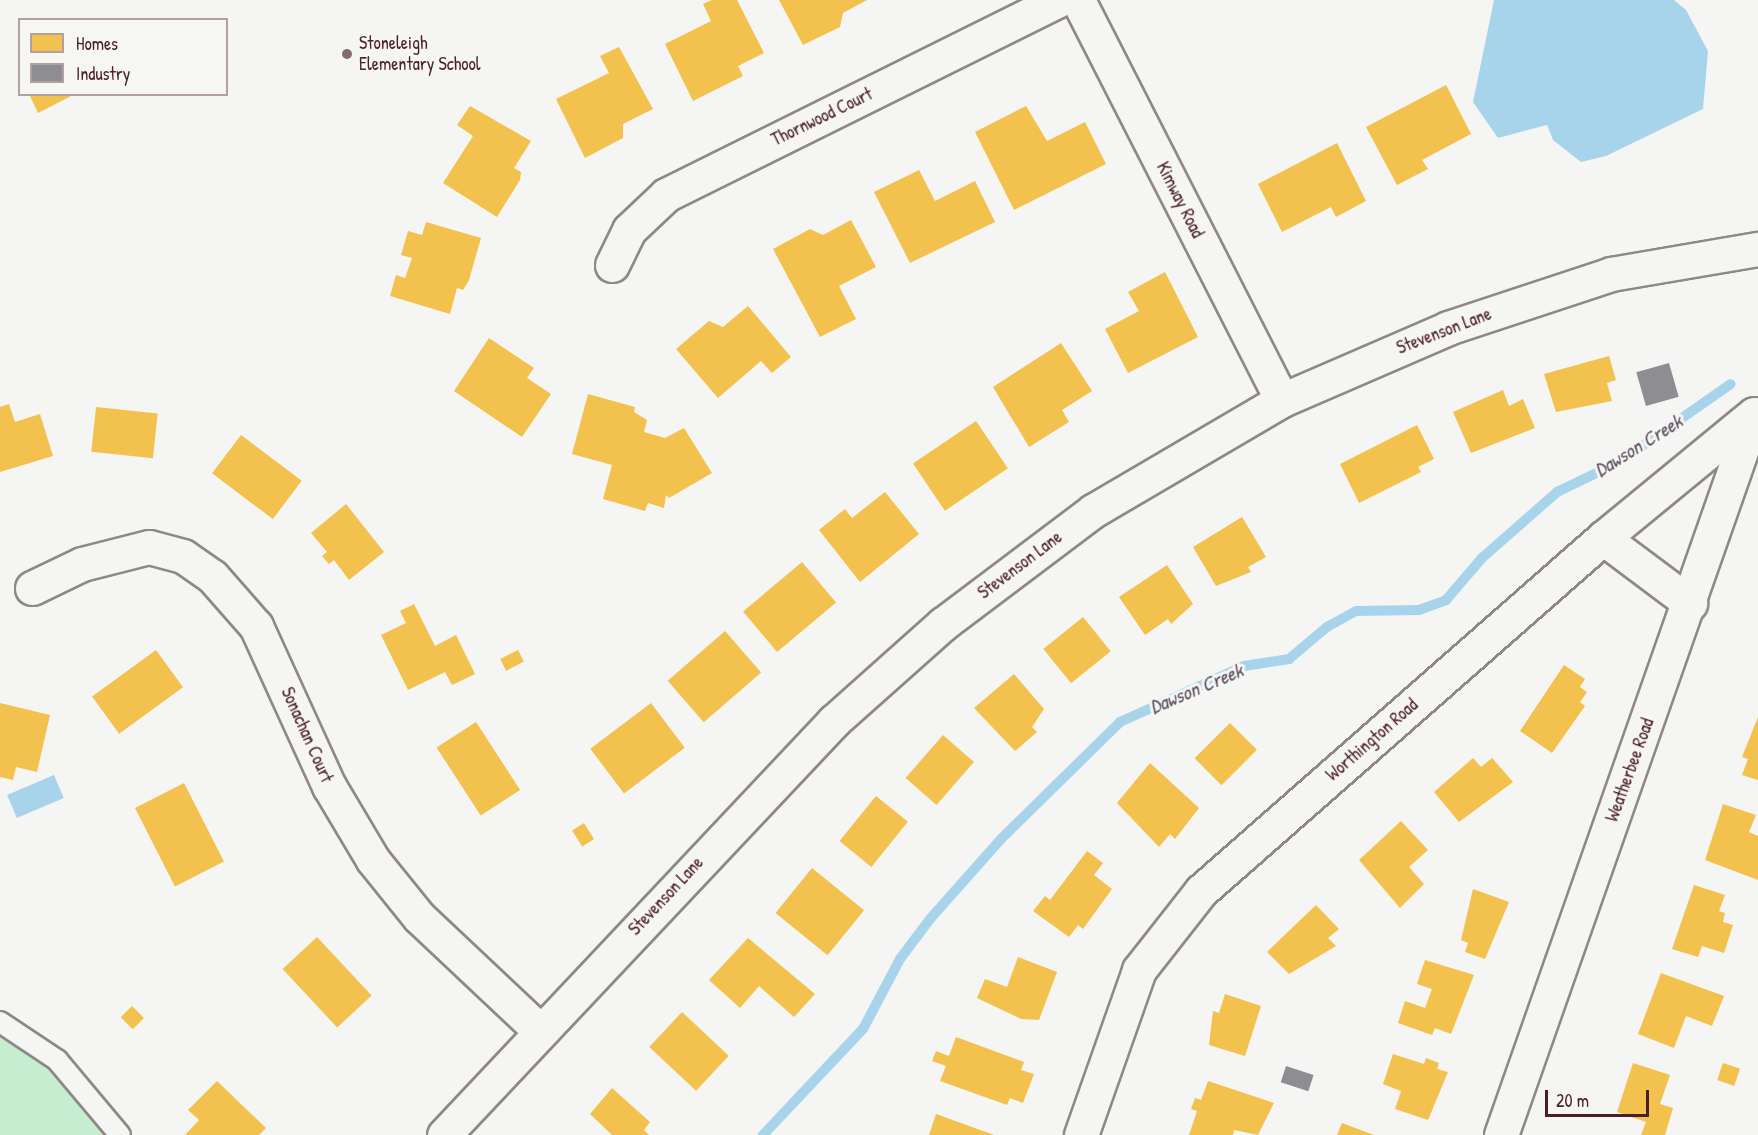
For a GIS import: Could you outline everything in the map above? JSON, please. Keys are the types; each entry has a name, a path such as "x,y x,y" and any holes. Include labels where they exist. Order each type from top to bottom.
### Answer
{"street":[{"name":"Thornwood Court","path":"612,265 629,230 666,195 1059,0"},
{"name":"Kimway Road","path":"1078,0 1282,400"},
{"name":"Stevenson Lane","path":"444,1135 778,777 935,631 1093,511 1282,400 1448,328 1562,289 1655,263 1758,249"},
{"name":"Worthington Road","path":"1081,1135 1139,970 1202,891 1603,538 1756,409"},
{"name":"Weatherbee Road","path":"1501,1135 1690,603 1756,409"},
{"path":"1603,538 1690,603"},
{"name":"Sonachan Court","path":"32,588 82,564 149,547 183,556 212,576 256,626 325,777 372,860 419,917 540,1031"}],"lane":[{"path":"0,1022 57,1060 120,1135"}],"green space":[{"path":"0,1021 114,1135 0,1135"}],"water":[{"path":"1494,0 1674,0 1686,10 1708,51 1703,109 1606,156 1581,162 1553,140 1547,125 1498,138 1473,102"},
{"path":"54,775 64,798 17,818 7,795"}],"building: Homes":[{"path":"712,0 737,0 764,53 738,66 743,76 693,101 665,44 711,21 703,4"},
{"path":"779,0 867,0 843,13 840,27 803,45"},
{"path":"619,47 653,109 623,124 623,138 585,158 556,99 609,73 600,56"},
{"path":"1446,85 1471,134 1422,160 1428,169 1397,185 1366,127"},
{"path":"30,96 71,96 38,113"},
{"path":"470,106 531,141 514,168 521,172 520,180 497,217 443,183 473,136 457,125"},
{"path":"1026,106 1047,141 1085,122 1106,164 1014,210 975,132"},
{"path":"1337,143 1366,201 1336,217 1331,207 1282,232 1258,184"},
{"path":"919,170 935,201 975,181 995,222 910,263 874,192"},
{"path":"851,220 876,267 839,286 856,319 820,337 773,249 810,229 823,235"},
{"path":"426,222 481,238 469,280 463,290 457,288 450,314 390,296 396,275 405,278 412,258 401,255 408,231 422,235"},
{"path":"1165,272 1198,337 1128,373 1105,329 1139,311 1128,292"},
{"path":"748,306 791,357 772,373 761,361 718,398 676,349 709,321 723,327"},
{"path":"489,338 534,368 527,378 551,394 522,437 454,391"},
{"path":"1061,343 1092,391 1062,410 1069,422 1029,447 993,387"},
{"path":"1609,356 1616,380 1607,383 1612,401 1556,412 1544,374"},
{"path":"1503,390 1509,406 1523,399 1535,428 1471,453 1453,412"},
{"path":"588,394 635,407 634,412 647,420 644,432 665,438 684,428 712,473 669,498 666,495 664,508 648,503 645,511 603,499 612,465 572,454"},
{"path":"9,404 15,422 40,414 53,456 0,472 0,407"},
{"path":"96,407 158,413 153,458 91,452"},
{"path":"976,421 1008,468 945,511 913,463"},
{"path":"1417,425 1434,459 1418,467 1421,472 1359,503 1340,464"},
{"path":"241,435 302,481 273,519 212,473"},
{"path":"885,492 919,534 860,582 819,530 845,509 852,518"},
{"path":"346,504 384,552 349,580 334,560 329,564 322,556 327,552 311,533"},
{"path":"1242,517 1266,557 1248,567 1251,572 1216,586 1193,547"},
{"path":"802,562 836,603 777,652 743,611"},
{"path":"1167,565 1193,604 1171,624 1168,619 1145,635 1119,597"},
{"path":"414,604 435,646 456,635 475,674 452,685 445,672 408,690 381,635 406,623 400,611"},
{"path":"1083,617 1111,651 1071,683 1043,649"},
{"path":"725,631 761,673 704,722 668,681"},
{"path":"156,650 183,687 119,734 92,696"},
{"path":"518,650 524,662 506,671 500,659"},
{"path":"1564,665 1585,679 1580,687 1587,692 1580,702 1585,706 1552,753 1520,731"},
{"path":"1014,674 1044,709 1032,727 1037,732 1015,751 974,708"},
{"path":"0,703 50,715 37,772 16,767 13,780 0,777"},
{"path":"651,703 685,748 624,793 590,749"},
{"path":"1758,717 1758,780 1742,775 1748,759 1742,757"},
{"path":"476,722 520,790 481,816 437,748"},
{"path":"1230,723 1257,750 1222,785 1195,758"},
{"path":"943,735 974,762 937,805 906,778"},
{"path":"1473,758 1481,767 1492,758 1513,782 1459,822 1434,792"},
{"path":"1150,763 1199,808 1175,839 1170,834 1159,847 1117,803"},
{"path":"184,783 224,861 175,886 135,808"},
{"path":"876,796 908,822 871,867 839,841"},
{"path":"1723,804 1756,815 1749,832 1758,836 1758,880 1705,860"},
{"path":"1401,821 1428,850 1409,867 1424,884 1400,908 1359,860"},
{"path":"584,823 594,839 582,847 572,830"},
{"path":"1087,851 1103,863 1094,875 1112,889 1083,929 1078,925 1069,937 1033,911 1045,896 1050,900"},
{"path":"812,868 864,910 828,955 775,913"},
{"path":"1694,885 1725,895 1719,911 1725,913 1723,922 1733,925 1724,953 1702,946 1698,957 1672,949"},
{"path":"1473,889 1509,902 1485,959 1465,952 1468,943 1461,940"},
{"path":"1316,905 1339,929 1328,938 1336,946 1289,974 1267,952"},
{"path":"317,937 372,996 337,1028 283,969"},
{"path":"748,938 815,994 794,1017 759,986 740,1008 709,980"},
{"path":"1018,957 1057,972 1039,1020 1021,1019 977,998 985,979 1007,987"},
{"path":"1425,960 1474,975 1451,1034 1435,1028 1432,1035 1398,1023 1405,1001 1425,1008 1432,989 1417,984"},
{"path":"1661,973 1724,996 1712,1026 1686,1016 1674,1048 1638,1034"},
{"path":"1225,994 1261,1006 1245,1056 1209,1045 1213,1011 1219,1013"},
{"path":"132,1006 144,1018 133,1029 121,1017"},
{"path":"682,1012 729,1056 696,1091 649,1047"},
{"path":"956,1037 1024,1062 1021,1070 1034,1074 1023,1103 1010,1098 1007,1105 940,1081 946,1066 932,1061 936,1051 949,1056"},
{"path":"1393,1054 1424,1064 1426,1058 1439,1063 1437,1069 1448,1072 1428,1120 1395,1109 1401,1091 1383,1084"},
{"path":"1633,1063 1670,1075 1660,1104 1673,1108 1665,1135 1641,1135 1646,1122 1617,1112"},
{"path":"1723,1063 1740,1069 1734,1086 1717,1080"},
{"path":"217,1081 266,1128 259,1135 185,1135 199,1120 188,1110"},
{"path":"1208,1081 1274,1103 1258,1135 1234,1130 1233,1135 1189,1135 1197,1111 1191,1109 1195,1098 1201,1100"},
{"path":"612,1088 650,1122 644,1130 649,1135 612,1135 590,1114"},
{"path":"936,1114 994,1135 929,1135"},
{"path":"1342,1123 1374,1135 1337,1135"}],"building: Industry":[{"path":"1669,363 1679,397 1646,406 1636,372"},
{"path":"1286,1066 1314,1075 1308,1091 1281,1082"}],"waterway":[{"name":"Dawson Creek","path":"763,1135 863,1029 900,959 930,919 1001,839 1120,722 1244,666 1289,659 1327,627 1356,611 1419,610 1446,600 1482,558 1557,492 1619,462 1731,384"}],"place":[{"name":"Stoneleigh Elementary School","path":"347,54"}]}
